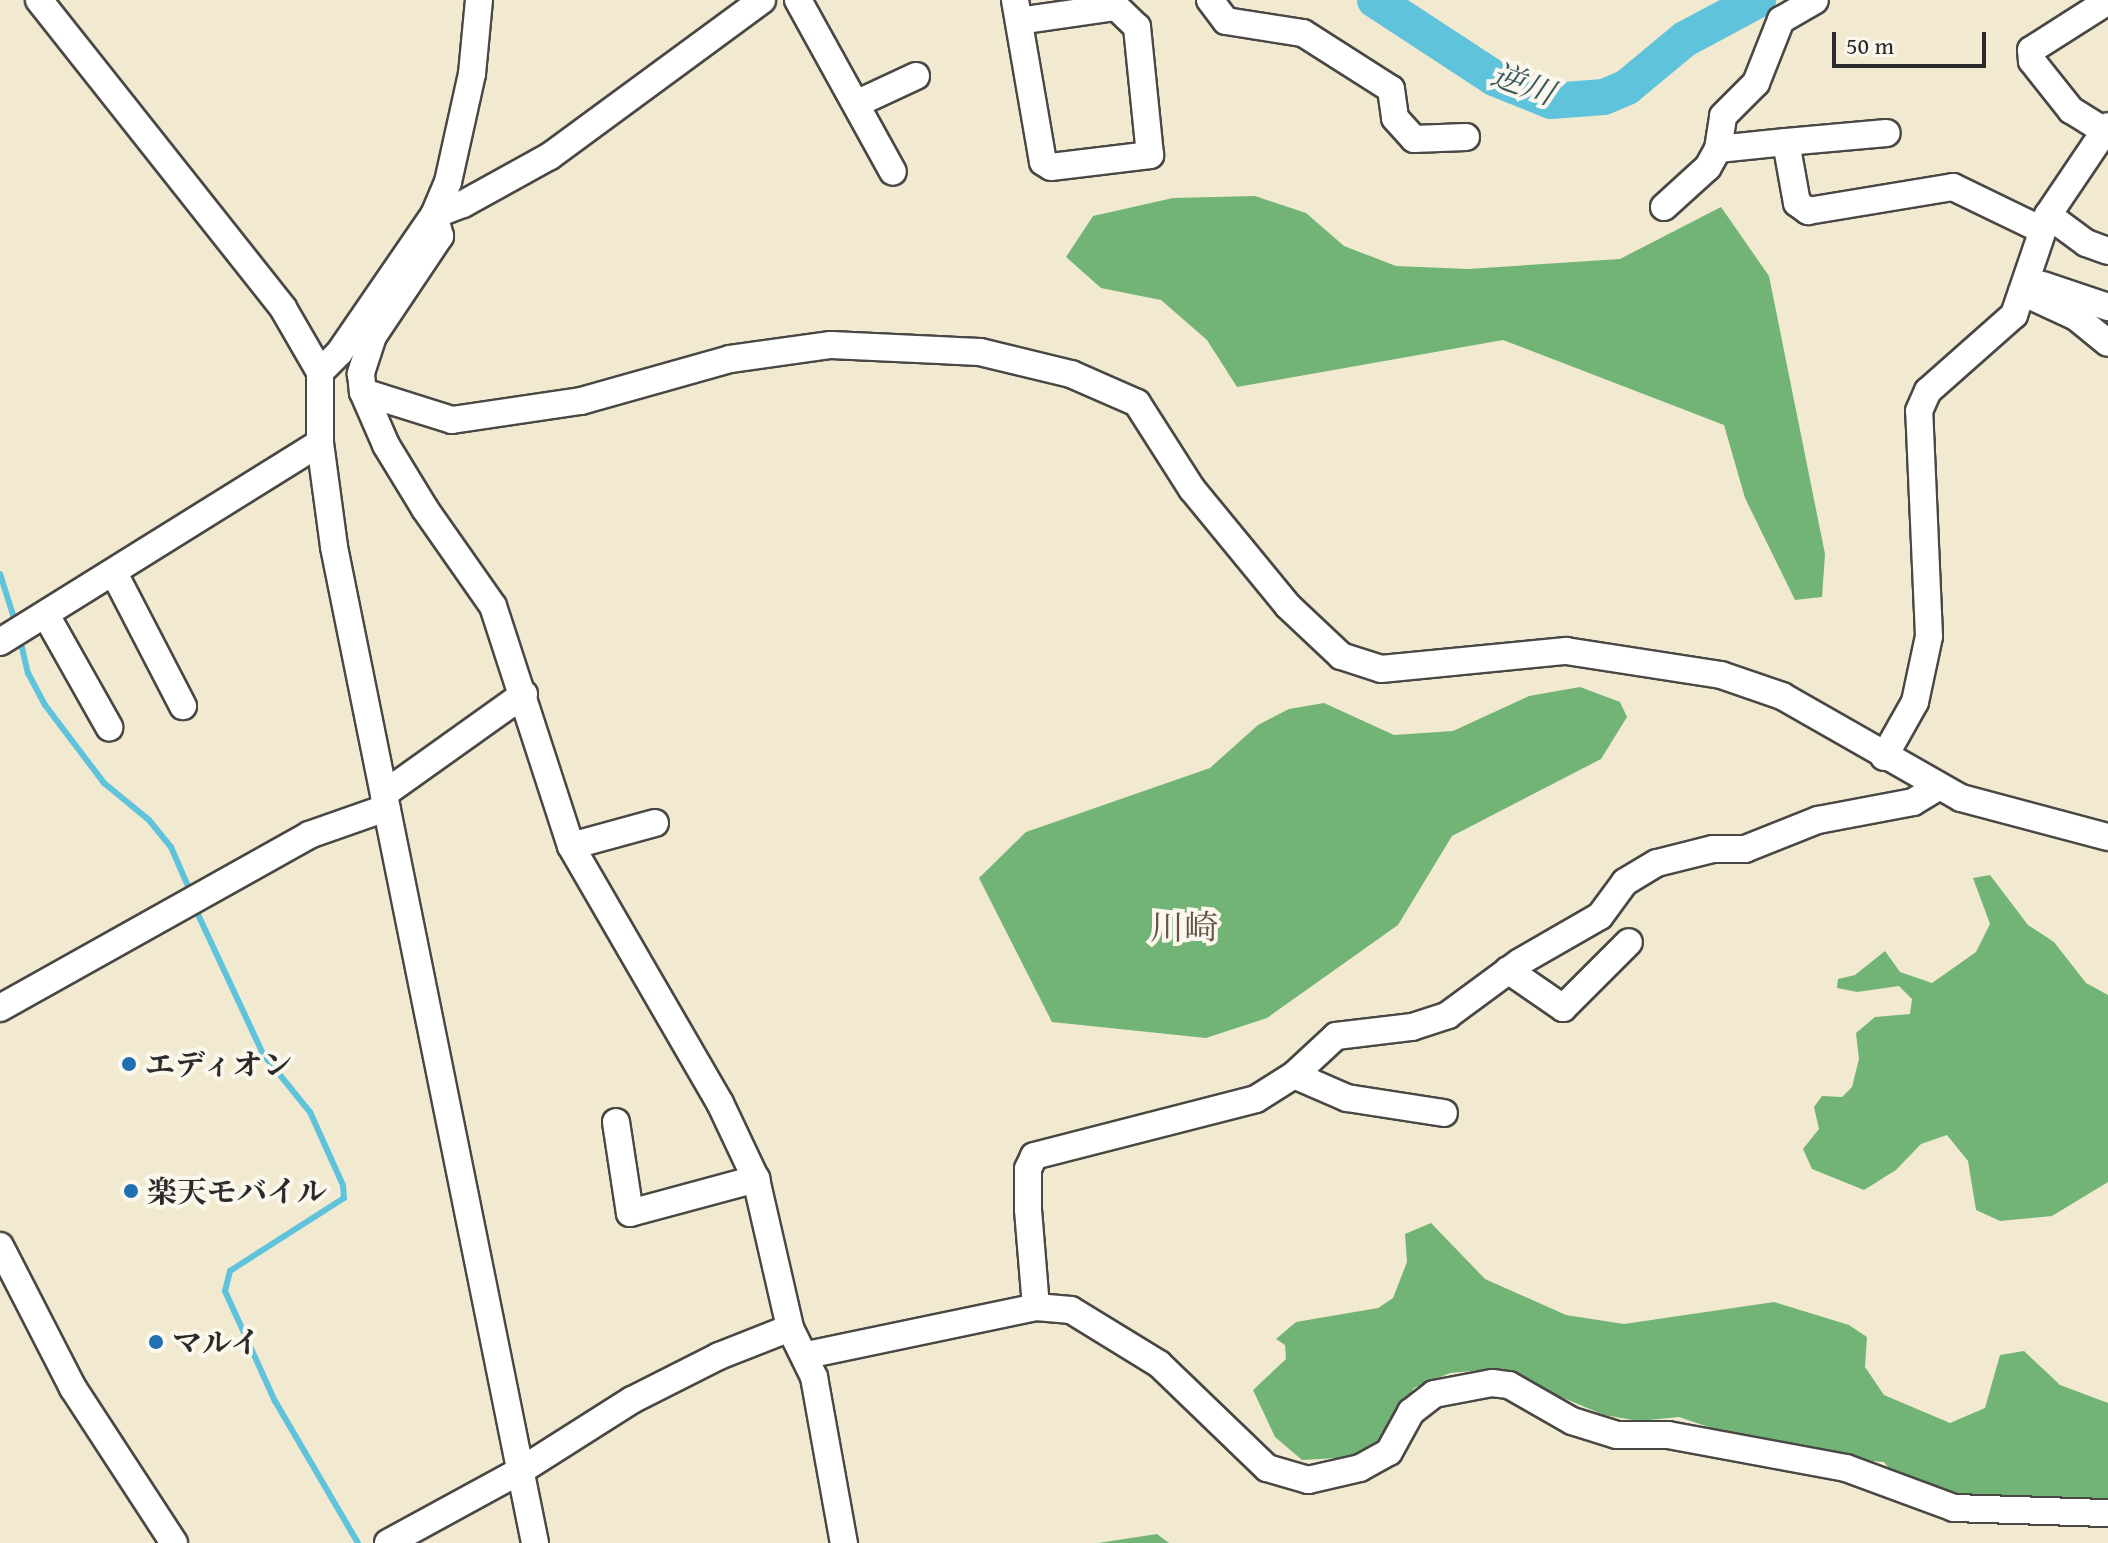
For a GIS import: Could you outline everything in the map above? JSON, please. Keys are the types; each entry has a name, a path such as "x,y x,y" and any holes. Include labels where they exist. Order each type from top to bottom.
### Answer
{"street":[{"path":"39,0 283,308 320,372 320,443 334,547 535,1543"},
{"path":"320,372 339,353 434,215 459,143 479,0"},
{"path":"434,215 463,204 550,156 762,0"},
{"path":"798,0 858,103 893,172"},
{"path":"1210,0 1226,21 1303,33 1391,89 1395,118 1414,139 1466,137"},
{"path":"1664,207 1700,175 1718,149 1723,116 1756,83 1781,20 1815,0"},
{"path":"1884,757 1915,702 1929,636 1919,411 1928,391 2014,315 2045,223 2107,130 2071,110 2032,61 2031,50 2108,1"},
{"path":"1116,7 1137,27 1150,155 1051,167 1043,162 1017,10 1116,7"},
{"path":"858,103 916,76"},
{"path":"1718,149 1887,133"},
{"path":"1786,142 1797,203 1808,211 1953,187 2108,251"},
{"path":"434,215 440,236 373,336 361,374 363,392 386,445 425,509 493,606 571,846 720,1103 756,1179 790,1328 807,1355 844,1543"},
{"path":"2022,292 2037,283 2108,307"},
{"path":"2022,292 2076,317 2108,343"},
{"path":"363,392 452,420 581,401 730,359 831,345 995,356 1071,374 1137,403 1192,489 1288,606 1341,656 1381,669 1566,651 1667,664 1754,683 1938,787 2108,837"},
{"path":"0,642 320,443"},
{"path":"114,573 183,706"},
{"path":"46,615 109,727"},
{"path":"0,1008 309,835 385,801 524,694"},
{"path":"1036,1307 1028,1209 1028,1169 1034,1156 1256,1099 1294,1075 1336,1036 1412,1027 1448,1015 1508,970 1600,916 1625,882 1657,863 1713,849 1745,849 1818,820 1913,802 1938,787"},
{"path":"571,846 655,823"},
{"path":"1508,970 1563,1008 1629,942"},
{"path":"1294,1075 1347,1098 1444,1113"},
{"path":"616,1122 630,1213 756,1179"},
{"path":"0,1246 73,1388 174,1543"},
{"path":"807,1355 1036,1307 1071,1310 1096,1322 1159,1364 1267,1468 1308,1480 1360,1468 1389,1452 1411,1412 1434,1394 1492,1383 1509,1385 1572,1421 1617,1435 1668,1435 1846,1468 1954,1508 2108,1513"},
{"path":"388,1543 520,1471 632,1400 719,1356 790,1328"}],"green space":[{"path":"1255,196 1306,213 1344,246 1396,266 1468,269 1620,259 1721,207 1769,276 1825,554 1822,597 1795,600 1745,498 1724,425 1503,340 1237,387 1207,340 1161,300 1101,288 1066,257 1093,216 1173,198"},
{"path":"1580,687 1620,702 1627,717 1601,759 1452,836 1398,925 1267,1018 1206,1038 1052,1022 979,878 1026,832 1210,768 1258,725 1289,709 1324,703 1394,735 1453,731 1529,696"},
{"path":"1990,875 2028,925 2054,942 2086,983 2108,995 2108,1182 2052,1216 2000,1221 1976,1210 1968,1161 1947,1135 1921,1144 1896,1170 1864,1190 1812,1169 1803,1149 1819,1129 1814,1107 1822,1096 1842,1097 1852,1087 1859,1059 1856,1033 1875,1017 1910,1014 1912,999 1899,986 1857,992 1837,988 1838,979 1855,975 1885,951 1900,972 1932,983 1976,952 1990,924 1973,878"},
{"path":"1431,1223 1485,1279 1566,1315 1624,1324 1774,1302 1849,1325 1867,1337 1865,1367 1884,1395 1950,1423 1985,1408 2000,1355 2024,1351 2060,1385 2108,1403 2108,1503 1962,1503 1901,1483 1884,1462 1792,1455 1679,1417 1639,1421 1604,1415 1494,1369 1450,1373 1414,1388 1377,1448 1355,1457 1302,1460 1275,1437 1253,1390 1286,1359 1285,1345 1276,1339 1296,1322 1378,1308 1393,1298 1407,1262 1405,1234"},
{"path":"1157,1534 1169,1543 1098,1543"}],"waterway":[{"name":"逆川","path":"1375,0 1494,78 1551,101 1604,97 1627,87 1685,39 1758,0"},
{"path":"0,574 16,624"},
{"path":"20,639 28,673 45,705 104,783 149,820 171,847 191,893"},
{"path":"195,908 263,1054 310,1112 343,1185 344,1198 230,1271 225,1291 275,1401 358,1543"}],"place":[{"name":"エディオン","path":"129,1064"},
{"name":"楽天モバイル","path":"131,1191"},
{"name":"マルイ","path":"156,1342"}],"district":[{"name":"川崎","path":"1184,927"}]}
